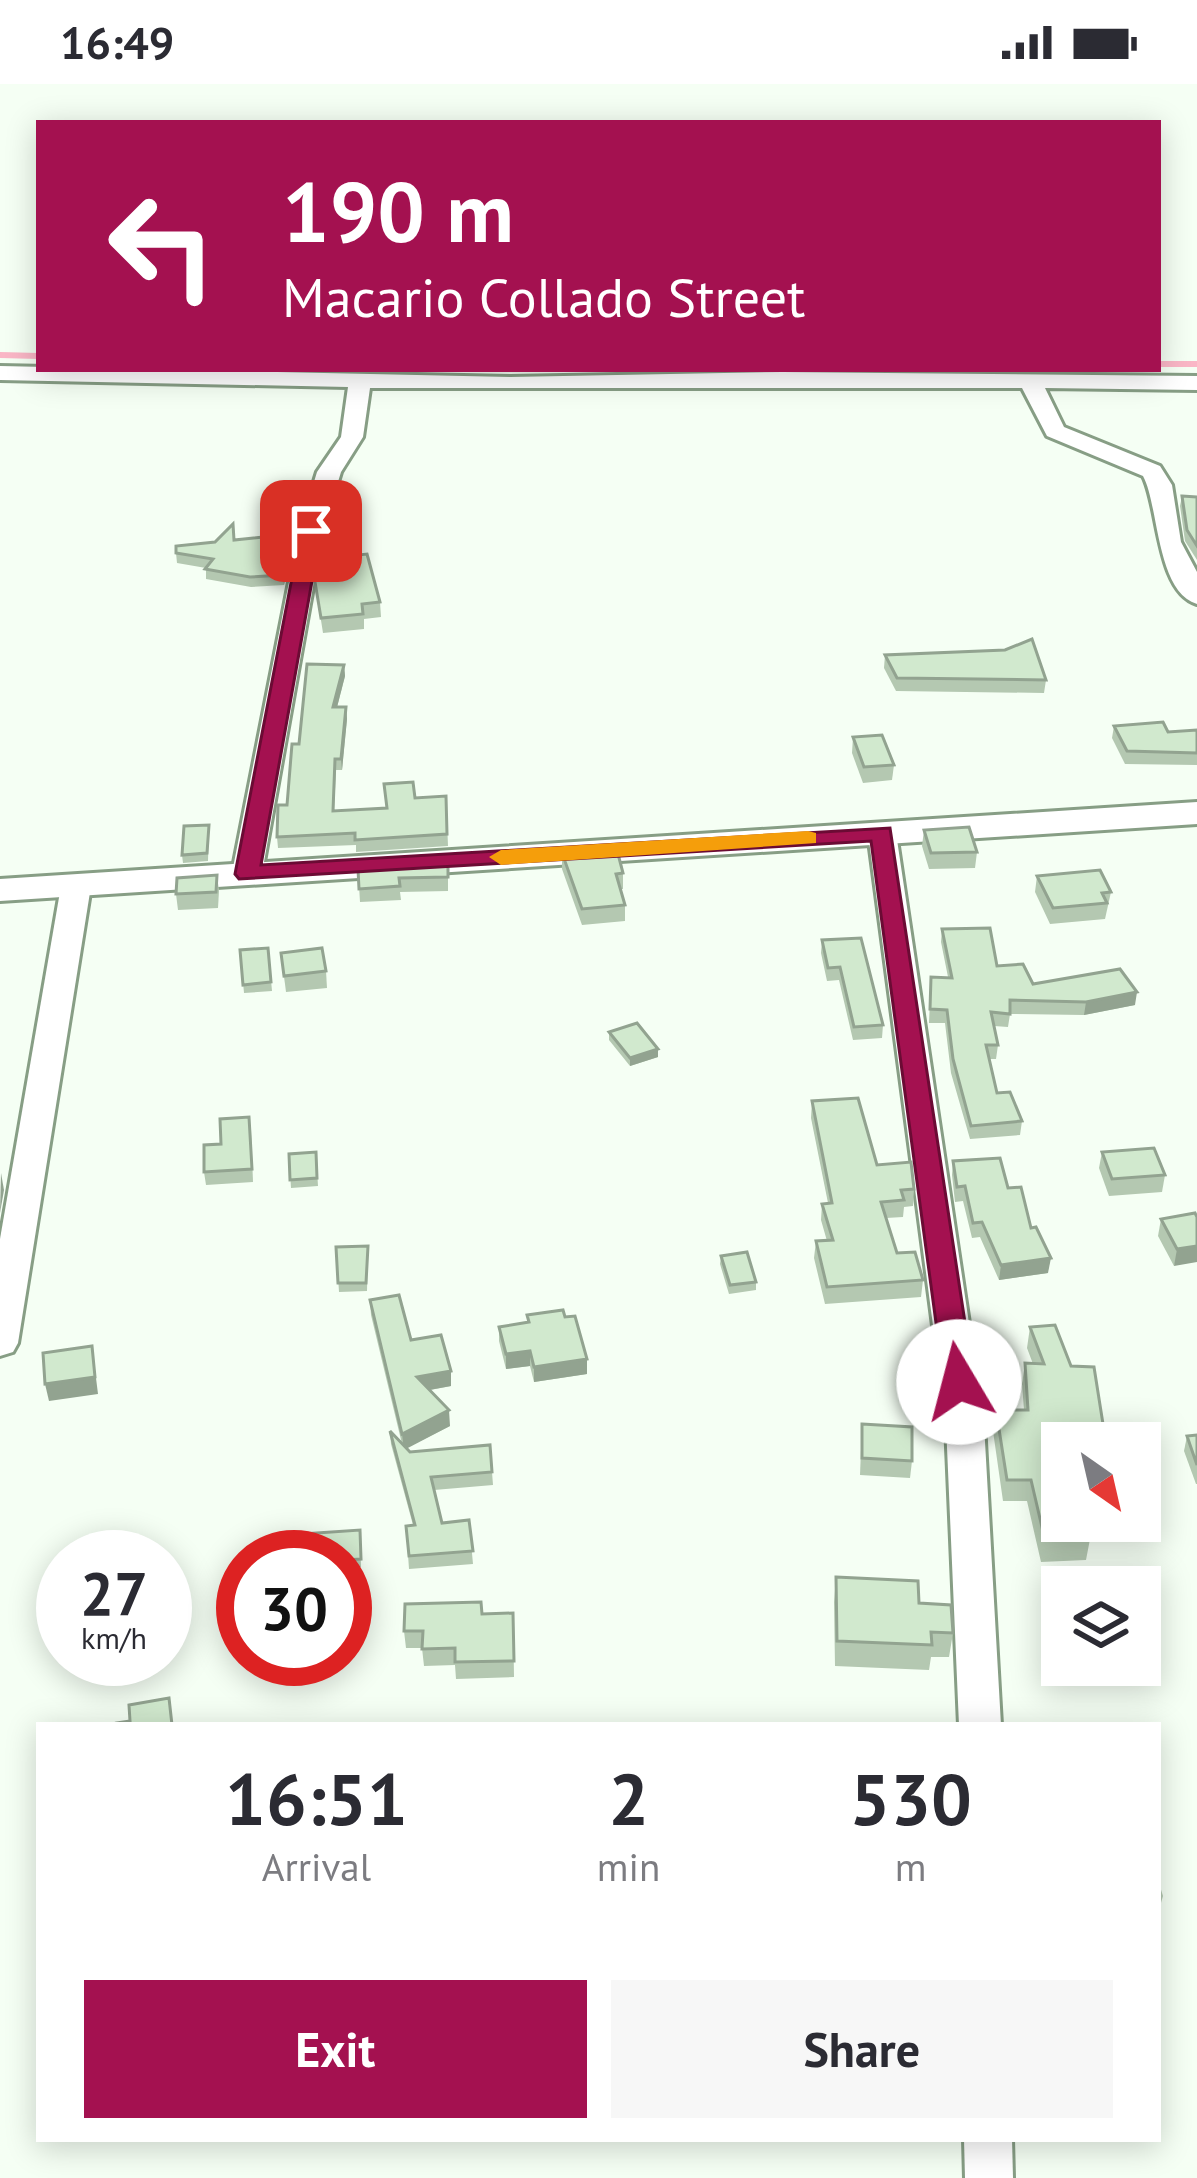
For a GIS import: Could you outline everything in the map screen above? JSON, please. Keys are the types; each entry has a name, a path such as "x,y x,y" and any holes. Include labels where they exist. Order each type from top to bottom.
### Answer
{"street":[{"path":"0,373 359,382 1197,383"},
{"path":"1030,381 1055,431 1152,471 1169,542 1197,596"},
{"path":"247,874 311,531 329,472 352,436 359,382"},
{"path":"0,890 1197,813"},
{"path":"882,833 965,1424 980,1722"},
{"path":"0,1343 76,886"},
{"path":"988,2142 989,2178"}],"building":[{"path":"1182,496 1197,497 1197,546 1187,530"},
{"path":"233,524 234,540 291,534 283,575 250,577 205,569 213,559 176,553 176,546 215,542"},
{"path":"367,554 380,602 362,604 363,614 321,618 315,582 319,559"},
{"path":"1032,639 1046,680 897,678 885,655 1005,650"},
{"path":"307,664 344,665 333,707 346,707 341,759 335,759 333,811 387,808 384,784 413,782 415,798 446,796 447,834 355,840 355,833 277,837 278,805 287,805 292,744 299,744"},
{"path":"1163,722 1168,732 1197,730 1197,753 1127,751 1114,726"},
{"path":"882,735 894,765 864,767 853,737"},
{"path":"209,825 207,853 182,855 184,826"},
{"path":"969,827 977,852 931,853 924,830"},
{"path":"617,850 623,873 616,874 625,905 582,909 562,853"},
{"path":"448,863 448,877 399,878 400,886 359,889 358,869"},
{"path":"1100,870 1111,892 1102,893 1107,903 1053,908 1037,876"},
{"path":"217,875 216,892 176,894 177,878"},
{"path":"990,928 997,966 1023,964 1033,984 1120,969 1137,992 1086,1002 1010,1000 1010,1014 991,1012 998,1045 986,1045 997,1093 1010,1092 1022,1121 971,1126 953,1059 947,1010 930,1009 931,977 952,978 942,929"},
{"path":"861,938 883,1025 854,1027 840,967 828,968 822,940"},
{"path":"268,948 271,982 243,985 240,950"},
{"path":"322,948 326,971 284,976 281,953"},
{"path":"637,1023 658,1049 630,1058 609,1032"},
{"path":"858,1098 877,1165 911,1162 914,1189 901,1190 904,1200 881,1202 897,1253 915,1252 923,1280 827,1287 816,1241 833,1240 822,1204 832,1203 812,1101"},
{"path":"249,1117 252,1169 204,1172 204,1145 221,1144 220,1119"},
{"path":"1154,1148 1165,1175 1112,1179 1102,1152"},
{"path":"316,1152 317,1178 290,1180 289,1154"},
{"path":"1000,1158 1008,1188 1021,1187 1031,1228 1036,1227 1051,1258 1001,1265 982,1222 973,1223 965,1186 957,1187 953,1161"},
{"path":"1195,1213 1197,1246 1177,1249 1161,1219"},
{"path":"368,1246 366,1283 338,1283 336,1247"},
{"path":"747,1252 756,1282 730,1285 721,1256"},
{"path":"399,1295 411,1340 441,1335 451,1371 417,1377 449,1410 402,1434 370,1300"},
{"path":"563,1310 565,1317 575,1316 587,1359 534,1367 530,1351 506,1354 499,1327 529,1322 527,1315"},
{"path":"1055,1325 1071,1366 1094,1367 1103,1422 1041,1422 1041,1523 1031,1480 1007,1480 996,1410 1028,1410 1025,1363 1044,1364 1030,1327"},
{"path":"92,1346 95,1377 45,1384 43,1353"},
{"path":"862,1424 912,1427 912,1461 862,1458"},
{"path":"390,1431 410,1452 490,1445 492,1472 431,1477 442,1523 469,1520 473,1551 409,1556 406,1526 415,1525"},
{"path":"1197,1435 1197,1465 1187,1436"},
{"path":"836,1577 918,1581 919,1603 951,1605 953,1633 931,1632 932,1645 837,1641"},
{"path":"481,1602 482,1614 513,1613 514,1661 455,1662 455,1648 422,1649 423,1631 404,1631 405,1604"},
{"path":"169,1698 172,1722 124,1722 130,1721 129,1705"}],"waterway":[{"path":"0,355 36,356"},
{"path":"1161,364 1197,364"}],"slow traffic":[{"path":"501,857 808,838"}],"route":[{"path":"311,531 299,615 247,874 882,833 959,1382"}]}
